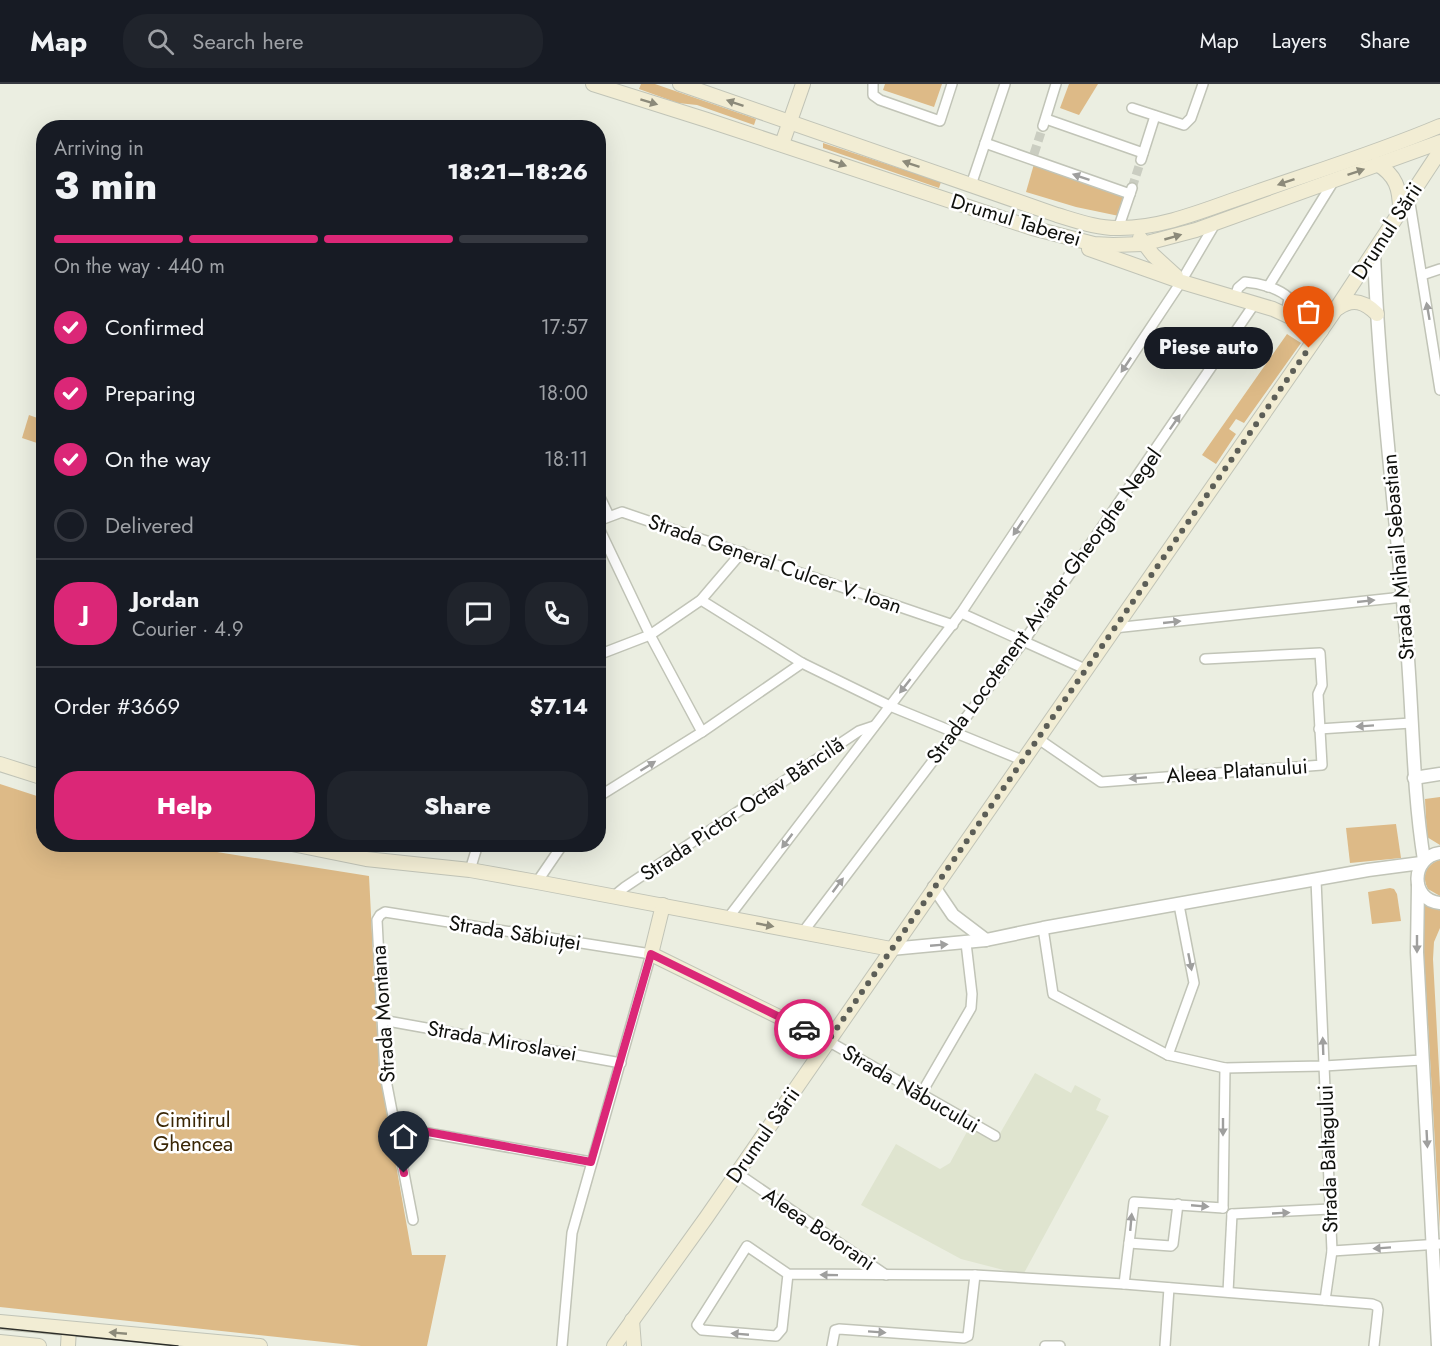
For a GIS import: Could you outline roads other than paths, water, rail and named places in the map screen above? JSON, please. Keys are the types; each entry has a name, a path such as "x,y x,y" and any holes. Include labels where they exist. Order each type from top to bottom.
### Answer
{"main road":[{"name":"Drumul Taberei","path":"593,84 782,144 1032,228 1094,244 1143,244 1215,224 1440,142"},
{"name":"Drumul Taberei","path":"680,84 1073,220 1118,229 1134,228 1182,217 1440,126"},
{"path":"782,144 803,84"},
{"name":"Drumul Sării","path":"614,1346 737,1173 1321,331 1440,151"},
{"path":"1377,164 1392,174 1396,182 1400,198 1400,212"},
{"path":"943,198 949,177"},
{"path":"1032,228 1184,277 1286,315 1321,331"},
{"path":"1134,228 1143,244 1184,277"},
{"path":"1336,309 1348,302 1358,301 1377,314"},
{"path":"0,764 36,775"},
{"path":"331,852 366,859 470,870 891,949"},
{"path":"663,905 651,954 828,1041"},
{"path":"632,1320 634,1346"},
{"path":"0,1322 260,1346"},
{"path":"68,1346 69,1329"},
{"path":"0,1342 39,1346"}],"street":[{"path":"873,84 872,91 880,100 940,121 952,84"},
{"path":"971,185 1005,84"},
{"path":"1056,84 1044,122 1142,157 1155,116"},
{"path":"1132,108 1180,125 1188,122 1203,84"},
{"path":"985,143 1131,191 1118,229"},
{"path":"1268,287 1335,179"},
{"path":"1408,197 1440,390"},
{"path":"728,918 961,614 1184,277 1215,224"},
{"name":"Strada Mihail Sebastian","path":"1374,253 1377,314 1403,597 1414,778 1423,862"},
{"path":"1422,274 1440,269"},
{"path":"1235,297 1245,282 1268,287 1289,298 1286,315"},
{"name":"Strada Locotenent Aviator Gheorghe Negel","path":"803,932 1024,641 1255,303"},
{"path":"606,510 609,516"},
{"name":"Strada General Culcer V. Ioan","path":"606,518 622,512 952,625"},
{"path":"606,541 650,635 702,732"},
{"path":"606,652 650,635 701,600 742,552"},
{"path":"1114,628 1403,597"},
{"path":"701,600 802,663 890,706 1022,760"},
{"path":"961,614 1085,669"},
{"path":"1205,659 1320,653 1322,685 1318,694 1320,729"},
{"path":"606,792 702,732 802,663"},
{"name":"Aleea Platanului","path":"1037,738 1101,782 1322,765 1320,729 1411,723"},
{"name":"Strada Pictor Octav Băncilă","path":"614,896 859,731 874,726"},
{"path":"1414,778 1440,774"},
{"path":"470,870 476,852"},
{"path":"537,882 558,852"},
{"path":"891,949 986,940 1423,862 1434,854 1440,853"},
{"path":"1423,862 1417,882 1417,952 1422,1059 1436,1244 1438,1346"},
{"path":"1401,866 1410,870 1428,898 1440,903"},
{"name":"Strada Baltagului","path":"1316,880 1332,1251"},
{"path":"934,887 953,915 986,940"},
{"path":"1171,1057 1194,983 1179,905"},
{"name":"Strada Săbiuței","path":"380,915 385,912 651,954"},
{"name":"Strada Montana","path":"380,915 377,920 385,1075 413,1220"},
{"name":"Strada Baltagului","path":"1043,928 1053,994 1171,1057 1225,1068 1324,1066 1422,1059"},
{"path":"921,1094 971,1008 972,994 966,943"},
{"path":"562,1346 572,1233 651,954"},
{"name":"Strada Miroslavei","path":"382,1020 621,1063"},
{"name":"Strada Năbucului","path":"828,1041 995,1136"},
{"path":"1225,1068 1228,1292"},
{"path":"395,1126 591,1162"},
{"name":"Aleea Botorani","path":"737,1173 888,1275 975,1275 1124,1284 1372,1304 1377,1306 1378,1310 1374,1346"},
{"path":"1124,1284 1134,1202 1178,1204 1228,1211 1330,1209"},
{"path":"1129,1243 1171,1246 1178,1204"},
{"path":"1325,1300 1332,1251 1436,1244"},
{"path":"788,1274 782,1329 776,1336 698,1328 698,1322 747,1246 788,1274 888,1275"},
{"path":"832,1346 833,1333 839,1329 964,1338 968,1336 975,1275"},
{"path":"1165,1346 1169,1288"},
{"path":"1045,1346 1060,1346"}],"tunnel":[{"path":"1034,154 1043,126"},
{"path":"1132,188 1141,160"}],"tram line":[{"path":"0,1328 178,1346"}],"place":[{"name":"Piese auto","path":"1309,348"}],"park label":[{"name":"Cimitirul Ghencea","path":"193,1132"}]}
